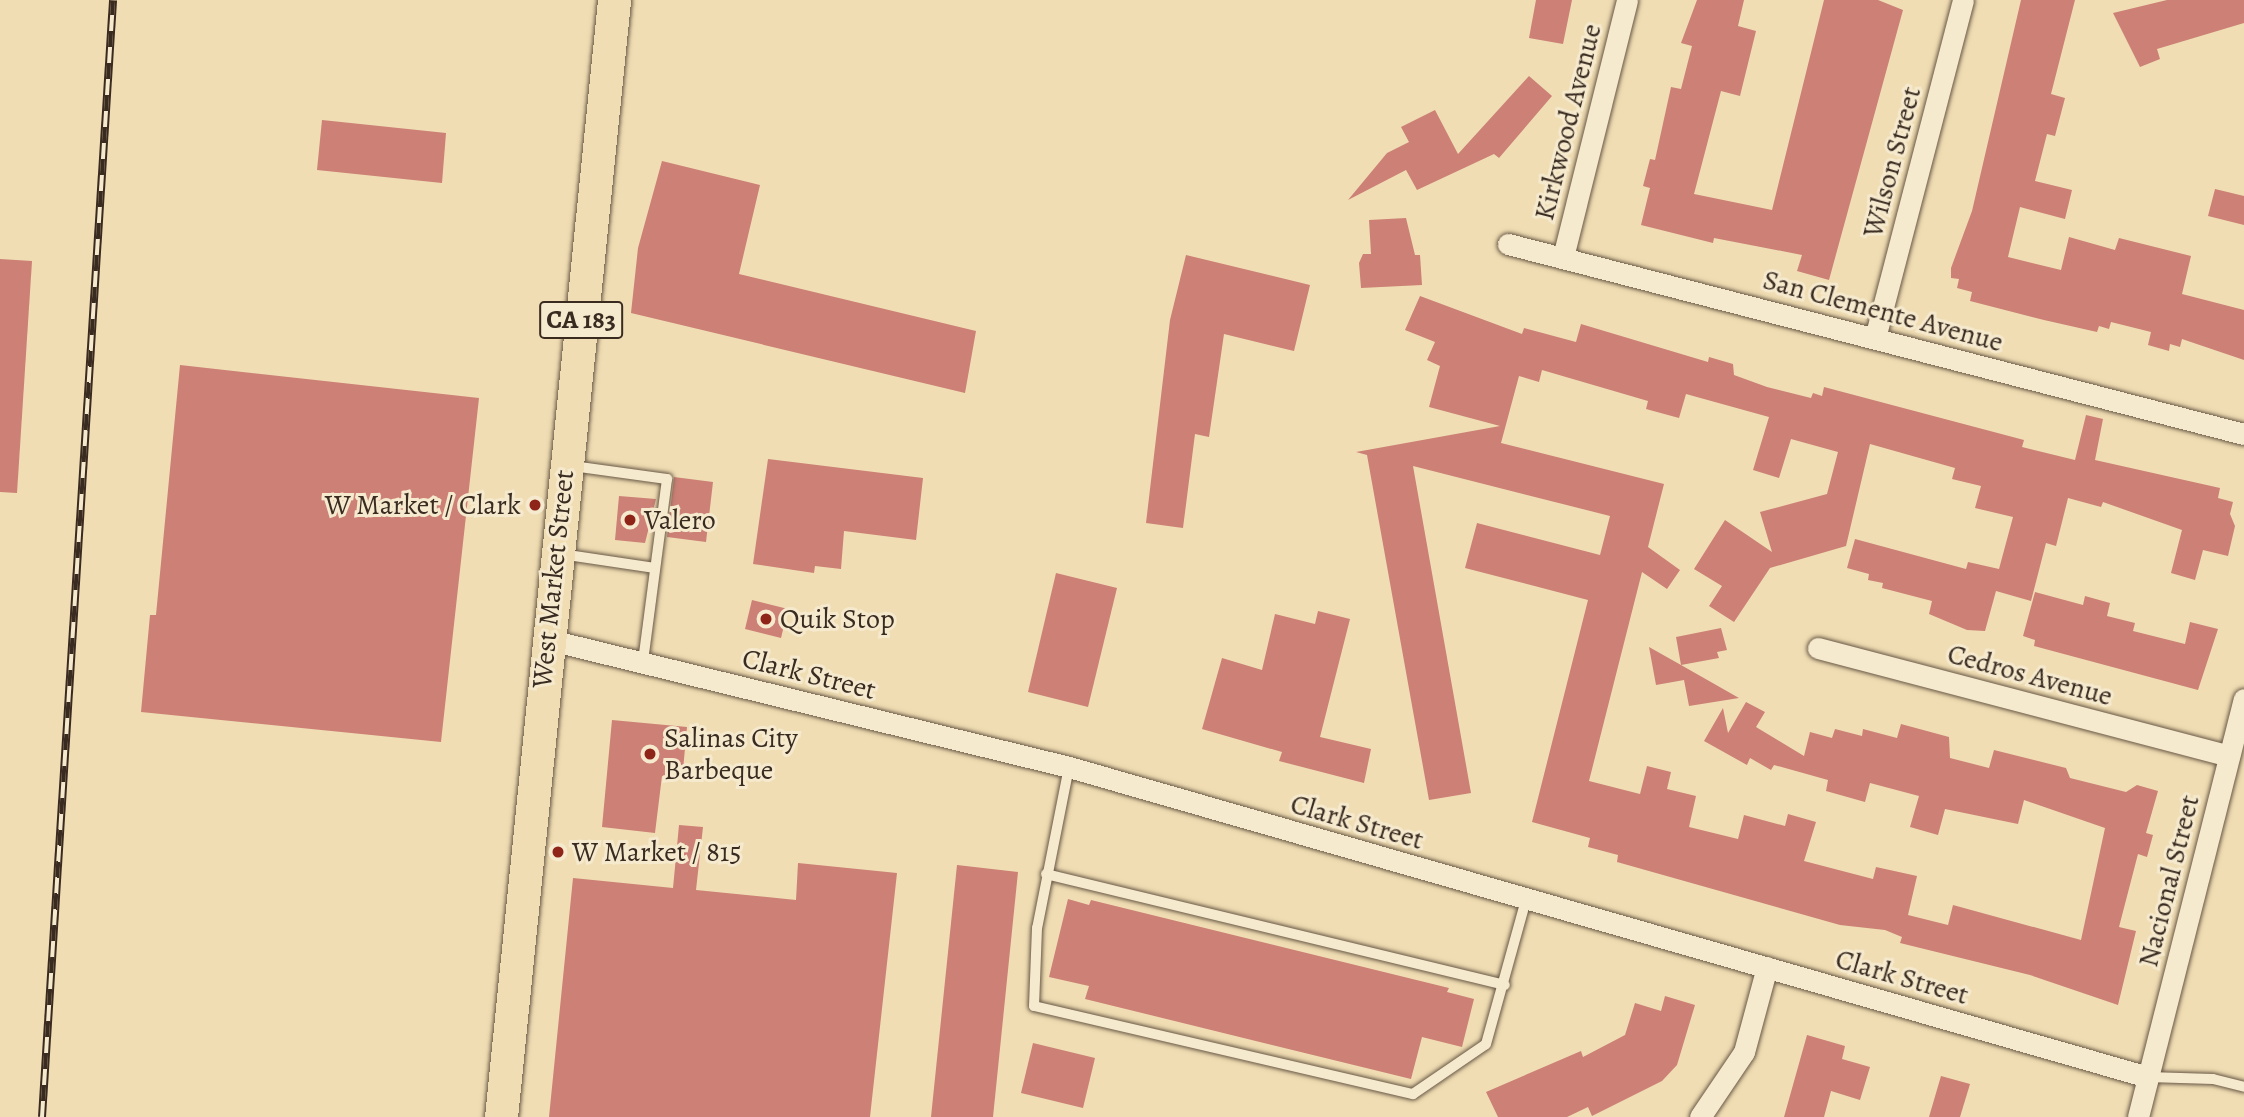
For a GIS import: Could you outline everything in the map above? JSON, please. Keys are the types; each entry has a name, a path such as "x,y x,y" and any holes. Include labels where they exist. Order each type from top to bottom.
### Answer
{"main road":[{"name":"West Market Street","path":"501,1117 546,639 614,0"}],"street":[{"name":"Kirkwood Avenue","path":"1563,257 1627,0"},
{"name":"Wilson Street","path":"1875,338 1963,0"},
{"name":"San Clemente Avenue","path":"1508,244 2244,434"},
{"name":"Clark Street","path":"546,639 1069,767 2148,1077"},
{"name":"Cedros Avenue","path":"1818,648 2229,756"},
{"name":"Nacional Street","path":"2138,1117 2244,699"},
{"path":"1700,1117 1744,1052 1766,967"}],"lane":[{"path":"565,465 667,479 643,662"},
{"path":"555,553 655,568"},
{"path":"1069,767 1037,928 1034,1006 1413,1094 1486,1044 1505,985 1526,900"},
{"path":"1046,874 1505,985"},
{"path":"2148,1077 2213,1079 2244,1087"}],"building":[{"path":"1536,0 1572,0 1563,44 1529,38"},
{"path":"1697,0 1744,0 1738,26 1756,31 1740,96 1721,91 1694,194 1772,210 1824,0 1878,0 1903,10 1829,280 1797,271 1802,255 1714,238 1713,243 1641,225 1650,188 1643,186 1650,159 1655,160 1671,87 1681,89 1692,46 1681,43"},
{"path":"2021,0 2075,0 2051,94 2065,98 2055,136 2047,134 2035,181 2072,190 2065,219 2020,207 2008,257 2061,270 2069,237 2115,250 2119,238 2191,256 2182,294 2244,310 2244,360 2182,339 2180,347 2170,344 2169,351 2148,345 2151,332 2111,322 2109,329 2099,326 2097,332 2044,320 1970,301 1972,292 1957,288 1959,279 1951,278 1951,268 1972,211"},
{"path":"2167,0 2244,0 2244,23 2157,49 2160,59 2140,67 2113,13"},
{"path":"1529,76 1552,96 1499,158 1494,154 1417,190 1406,170 1348,200 1387,153 1409,142 1401,127 1435,110 1458,154"},
{"path":"322,120 446,133 442,183 317,170"},
{"path":"662,161 760,185 739,274 976,331 965,393 631,313 638,248"},
{"path":"2215,189 2244,196 2244,225 2208,216"},
{"path":"1406,218 1415,255 1420,255 1422,285 1361,288 1359,263 1363,254 1371,254 1369,220"},
{"path":"1186,255 1310,285 1294,351 1224,334 1209,437 1195,434 1183,528 1146,523 1170,320"},
{"path":"0,259 32,261 17,493 0,492"},
{"path":"1420,296 1522,334 1524,328 1576,342 1581,324 1708,362 1709,357 1733,364 1734,375 1767,387 1811,398 1813,393 1822,396 1824,387 2024,440 2022,447 2075,460 2086,415 2103,419 2095,460 2220,488 2218,498 2233,502 2230,514 2235,526 2228,556 2203,550 2195,580 2171,573 2182,530 2103,502 2101,507 2068,498 2056,546 2046,543 2031,601 1996,591 1985,631 1967,630 1929,614 1932,601 1882,588 1883,583 1868,580 1869,574 1847,568 1855,539 1966,569 1968,562 1999,569 2013,517 1975,508 1981,486 1952,479 1955,468 1870,444 1846,546 1770,568 1734,622 1709,606 1722,586 1694,569 1725,520 1772,552 1760,512 1827,494 1838,452 1791,439 1779,478 1753,470 1769,417 1686,394 1679,418 1646,409 1648,401 1542,370 1539,382 1519,376 1501,443 1664,484 1648,547 1680,570 1667,589 1642,572 1589,781 1640,794 1647,766 1671,772 1667,789 1696,796 1689,827 1738,839 1744,815 1785,826 1788,814 1816,822 1804,861 1873,879 1876,867 1917,876 1908,915 1948,925 1953,905 2081,940 2105,828 2024,800 2018,824 1945,809 1938,835 1910,827 1919,796 1870,783 1865,802 1826,791 1828,780 1774,765 1771,770 1750,758 1747,765 1704,741 1723,708 1728,733 1746,702 1765,712 1756,727 1804,756 1810,732 1832,738 1835,729 1862,736 1863,729 1897,738 1901,724 1949,737 1950,758 1989,768 1994,750 2066,768 2070,778 2126,792 2137,785 2158,791 2146,833 2153,835 2147,857 2138,854 2119,927 2136,931 2118,1005 2030,975 1900,943 1902,937 1885,930 1840,925 1617,862 1618,855 1588,847 1590,838 1532,822 1588,600 1465,568 1477,523 1600,555 1610,516 1413,466 1471,793 1429,800 1367,455 1356,452 1500,426 1429,407 1440,366 1427,360 1435,342 1405,330"},
{"path":"180,365 479,398 441,742 141,712 150,615 156,615"},
{"path":"768,459 923,478 916,540 844,531 841,569 815,566 814,573 753,564"},
{"path":"674,477 713,482 706,542 667,537"},
{"path":"619,496 656,499 645,543 615,540"},
{"path":"1056,573 1117,588 1088,707 1028,692"},
{"path":"2035,592 2083,605 2085,596 2110,603 2107,616 2135,623 2133,631 2185,644 2190,622 2218,629 2198,690 2034,646 2035,640 2023,636"},
{"path":"752,600 788,609 781,638 745,629"},
{"path":"1318,611 1350,619 1320,737 1371,749 1364,783 1279,761 1282,752 1202,729 1222,658 1262,670 1275,614 1315,624"},
{"path":"1721,628 1727,650 1717,652 1719,658 1681,665 1676,637"},
{"path":"1649,647 1739,698 1689,706 1684,680 1656,685"},
{"path":"612,720 687,727 683,770 670,768 669,777 662,776 655,833 602,827"},
{"path":"679,825 703,827 696,890 796,900 798,863 897,873 870,1117 549,1117 573,878 673,888"},
{"path":"957,865 1018,872 993,1117 931,1117"},
{"path":"1068,899 1089,905 1091,900 1449,988 1447,992 1474,999 1462,1047 1422,1037 1411,1079 1085,999 1089,986 1049,977"},
{"path":"1665,996 1695,1005 1677,1065 1662,1081 1592,1116 1588,1107 1567,1117 1498,1117 1486,1092 1581,1051 1583,1057 1625,1035 1635,1003 1661,1011"},
{"path":"1807,1035 1845,1046 1842,1059 1870,1067 1860,1100 1831,1091 1824,1117 1784,1117"},
{"path":"1033,1043 1095,1058 1083,1108 1021,1093"},
{"path":"1941,1076 1970,1084 1960,1117 1929,1117"}],"railway":[{"path":"42,1117 113,0"}],"place":[{"name":"W Market / Clark","path":"535,505"},
{"name":"Valero","path":"630,520"},
{"name":"Quik Stop","path":"766,619"},
{"name":"Salinas City Barbeque","path":"650,754"},
{"name":"W Market / 815","path":"558,852"}]}
